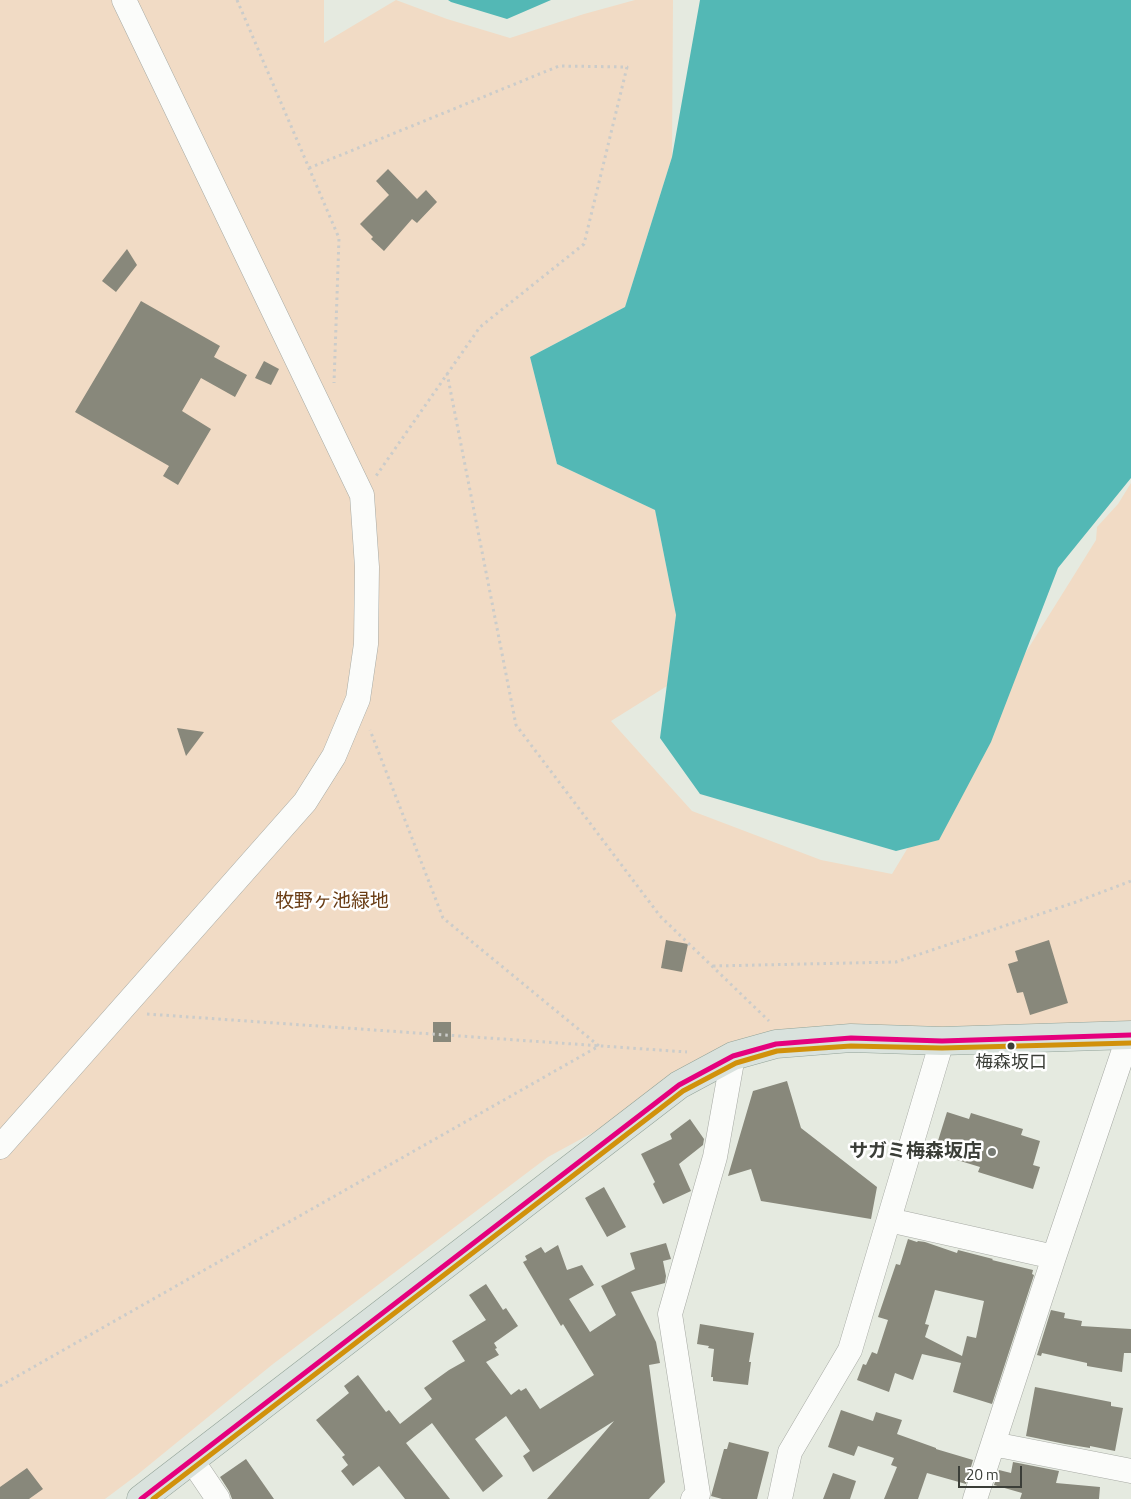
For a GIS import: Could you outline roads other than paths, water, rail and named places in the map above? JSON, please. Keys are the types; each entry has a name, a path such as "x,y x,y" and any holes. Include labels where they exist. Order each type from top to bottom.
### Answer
{"main road":[{"path":"141,1499 678,1085 733,1056 776,1044 851,1038 942,1041 1130,1035"}],"street":[{"path":"0,1147 305,802 334,756 358,699 366,644 367,567 362,495 124,0"},
{"path":"975,1499 1054,1257 1130,1035"},
{"path":"780,1499 790,1452 850,1350 942,1041"},
{"path":"693,1499 698,1494 670,1314 715,1157 733,1056"},
{"path":"889,1220 1054,1257"},
{"path":"993,1444 1131,1470"},
{"path":"191,1459 218,1499"}],"water":[{"path":"448,0 551,0 507,19"},
{"path":"700,0 1131,0 1131,478 1058,568 991,742 939,840 896,851 700,794 660,738 676,615 655,510 557,464 530,357 625,307 672,157"}],"place":[{"name":"梅森坂口","path":"1011,1046"},
{"name":"サガミ梅森坂店","path":"992,1152"}],"park label":[{"name":"牧野ヶ池緑地","path":"332,902"}]}
